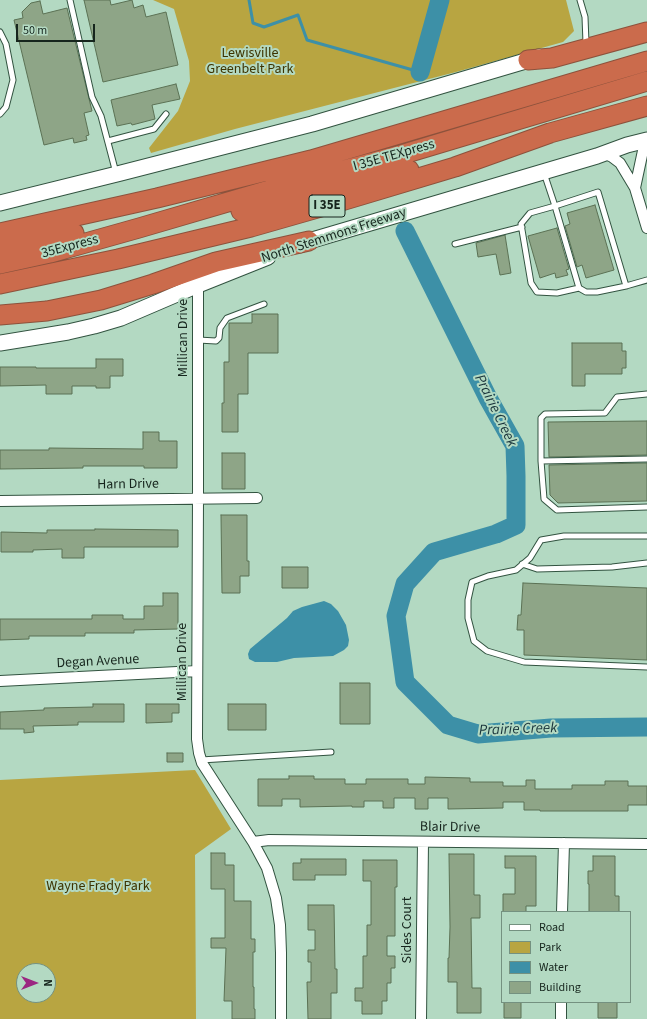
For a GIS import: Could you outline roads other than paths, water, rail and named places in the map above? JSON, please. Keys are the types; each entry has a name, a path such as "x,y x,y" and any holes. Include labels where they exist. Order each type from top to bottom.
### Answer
{"highway":[{"path":"528,60 552,58 647,32"},
{"path":"0,233 157,198 311,160 647,61"},
{"name":"I 35E TEXpress","path":"139,228 269,190 397,156 647,81"},
{"name":"North Stemmons Freeway","path":"0,284 118,259 251,227 328,206 455,167 550,134 647,106"},
{"path":"139,228 212,218 401,170 455,167"},
{"path":"0,251 122,220 157,198"},
{"name":"35Express","path":"0,264 139,228"},
{"path":"0,316 47,311 101,300 216,262 309,241"}],"main road":[{"path":"0,203 116,175 312,124 638,29 647,25"},
{"name":"North Stemmons Freeway","path":"0,343 68,332 121,318 198,285 309,241 647,141"}],"street":[{"path":"635,188 644,146 647,141"},
{"path":"604,153 620,163 635,188 647,228"},
{"name":"Millican Drive","path":"198,285 197,739 201,760 268,868 276,898 280,925 281,1019"},
{"name":"Harn Drive","path":"0,501 257,498"},
{"name":"Degan Avenue","path":"0,681 197,671"},
{"name":"Blair Drive","path":"253,842 269,840 647,844"},
{"name":"Sides Court","path":"421,1019 423,842"},
{"path":"562,911 564,843"},
{"path":"561,1003 561,1019"}],"lane":[{"path":"70,0 92,97 101,116 116,175"},
{"path":"580,0 585,17 586,43"},
{"path":"0,32 6,44 13,80 6,107 0,114"},
{"path":"108,141 154,129 166,114"},
{"path":"544,172 556,206 579,288"},
{"path":"626,286 598,192 530,213 521,224 532,283 537,292 557,293 579,288 586,292 596,292 626,286 647,280"},
{"path":"455,244 522,227"},
{"path":"198,340 216,340 219,338 220,328 227,318 264,304"},
{"path":"647,394 617,397 605,413 545,414 541,418 541,461 544,499 557,510 647,507"},
{"path":"541,461 647,459"},
{"path":"647,536 564,536 541,540 530,558 516,570 488,576 472,582 468,600 468,618 474,641 487,651 524,662 647,667"},
{"path":"522,564 537,569 612,567 647,563"},
{"path":"201,760 331,752"}],"water":[{"path":"324,601 331,604 338,611 346,625 349,640 348,646 344,650 333,656 294,658 277,662 255,662 249,659 248,654 250,649 287,618 293,611"}],"waterway":[{"path":"249,0 253,23 264,27 298,15 307,40 420,72"},
{"name":"Prairie Creek","path":"420,72 440,0"},
{"name":"Prairie Creek","path":"405,231 488,398 515,446 516,476 516,525 496,534 434,552 405,584 396,616 405,682 448,725 478,734 551,728 647,727"}],"park label":[{"name":"Lewisville Greenbelt Park","path":"250,62"},
{"name":"Wayne Frady Park","path":"98,887"}]}
